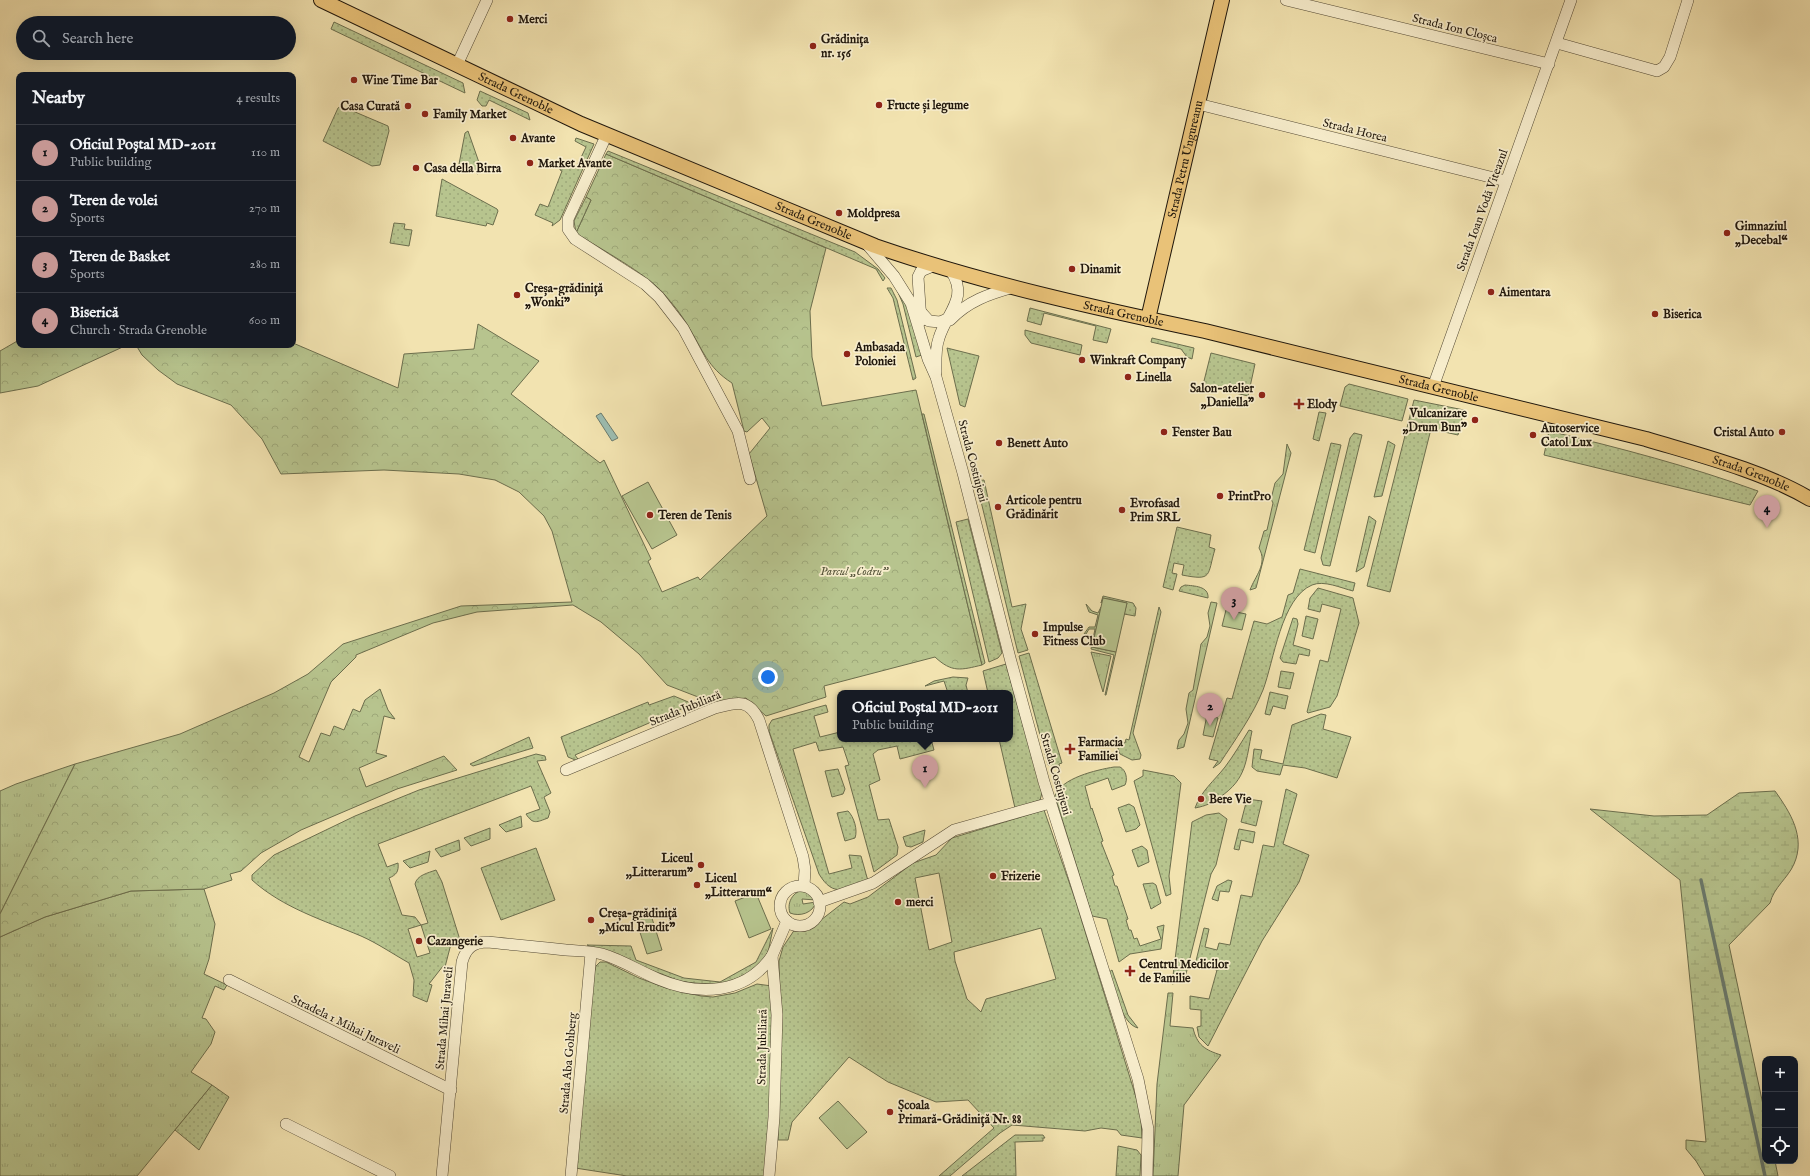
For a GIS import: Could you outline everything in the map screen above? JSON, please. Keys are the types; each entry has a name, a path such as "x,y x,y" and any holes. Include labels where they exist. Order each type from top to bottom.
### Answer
{"main road":[{"name":"Strada Grenoble","path":"320,0 606,134 863,240 933,266 1014,287 1205,331 1646,439 1746,471 1772,481 1810,499"},
{"name":"Strada Petru Ungureanu","path":"1148,319 1222,0"}],"street":[{"path":"457,65 487,0"},
{"name":"Strada Ion Cloșca","path":"1286,0 1549,64"},
{"name":"Strada Ioan Vodă Viteazul","path":"1434,387 1571,0"},
{"path":"1557,43 1654,71 1661,70 1667,63 1685,13 1688,0"},
{"name":"Strada Horea","path":"1198,104 1506,181"},
{"path":"606,134 568,219 567,224 571,235 581,244 645,284 659,297 683,328 738,431 750,479"},
{"name":"Strada Costiujeni","path":"863,240 900,285 911,303 922,333 928,359 936,377 963,472 1010,658 1050,803 1138,1079 1147,1122 1147,1176"},
{"path":"922,333 918,277 921,271 933,266"},
{"name":"Strada Costiujeni","path":"936,377 937,345 945,323 959,293 957,282 951,271"},
{"name":"Strada Costiujeni","path":"945,323 974,300 1014,287"},
{"path":"920,311 929,321 945,323"},
{"name":"Strada Jubiliară","path":"566,770 715,708 741,703 749,706 755,712 759,720 803,857 805,870 804,886"},
{"path":"819,902 873,883 954,830 1050,803"},
{"path":"804,886 814,891 819,902 818,914 810,923 798,926 787,922 780,910 781,897 791,887 804,886"},
{"name":"Strada Jubiliară","path":"769,1176 774,1117 777,1015 772,956 787,922"},
{"name":"Strada Mihai Juraveli","path":"442,1176 462,962 464,952 470,946 478,942 488,942 601,954 628,964 658,979 680,986 702,990 740,984 764,968 772,956"},
{"name":"Strada Aba Gohberg","path":"571,1176 591,953"},
{"name":"Stradela 1 Mihai Juraveli","path":"229,980 451,1090"},
{"path":"286,1124 390,1176"}],"green space":[{"path":"334,22 463,83 465,93 331,29"},
{"path":"480,91 528,113 530,120 489,100 486,106 482,106 477,100"},
{"path":"341,106 388,126 389,131 380,165 372,166 323,141 338,108"},
{"path":"468,131 482,171 477,174 470,165 463,170 459,164 465,133"},
{"path":"576,138 594,144 560,220 552,226 553,223 535,215 540,204 548,207 562,171 560,170 562,160 577,166 586,147 575,141"},
{"path":"608,151 855,252 878,269 885,278 883,281 876,269 606,154"},
{"name":"Parcul „Codru”","path":"606,154 826,248 810,311 812,357 822,406 916,390 982,665 957,669 947,666 935,657 824,686 826,697 766,716 746,698 711,702 667,685 639,654 601,622 573,605 477,612 433,623 356,655 356,657 331,682 299,757 309,762 321,733 330,736 334,726 344,730 353,709 360,712 365,700 380,689 388,710 395,719 384,716 376,753 387,756 359,768 366,787 444,756 457,770 397,789 301,830 261,853 241,871 230,874 232,880 204,889 131,891 45,917 0,937 0,914 75,764 180,734 274,693 308,674 343,644 461,606 572,602 552,531 544,516 519,492 495,480 459,474 384,470 281,474 262,439 231,405 177,384 158,370 142,355 138,348 296,348 296,344 398,388 404,354 474,349 478,324 539,361 511,394 600,463 604,460 651,559 648,561 662,592 698,577 700,580 767,516 749,454 770,428 762,418 747,432 744,431 732,383 711,364 680,313 671,302 646,278 576,233 591,200 586,197"},
{"path":"442,179 497,209 498,211 493,225 487,223 486,226 436,216"},
{"path":"586,197 591,200 576,233 574,221"},
{"path":"394,223 405,224 404,229 412,230 409,246 390,243"},
{"path":"887,288 891,288 897,300 916,378 913,380 893,298"},
{"path":"897,290 907,304 922,355 916,357 903,304"},
{"path":"1030,308 1111,329 1107,343 1093,340 1096,326 1044,313 1041,325 1027,321"},
{"path":"1025,330 1082,345 1080,355 1031,343 1025,335"},
{"path":"1152,338 1194,348 1192,359 1187,357 1181,349 1151,342"},
{"path":"16,342 16,348 120,348 38,386 0,393 0,351"},
{"path":"947,348 979,356 965,407 960,405"},
{"path":"1211,353 1255,364 1248,396 1203,385"},
{"path":"1349,384 1408,399 1402,421 1340,406 1345,387"},
{"path":"1414,400 1464,410 1458,435 1431,429 1390,592 1367,586"},
{"path":"1319,412 1326,413 1319,441 1313,439"},
{"path":"922,414 924,414 985,663 982,665"},
{"path":"1549,431 1654,458 1706,473 1758,491 1750,505 1544,455"},
{"path":"1354,433 1362,435 1330,566 1323,565 1321,558 1350,438"},
{"path":"1388,441 1395,445 1382,496 1374,497"},
{"path":"1331,443 1341,445 1315,553 1304,550"},
{"path":"1287,444 1291,453 1256,588 1250,590 1260,570 1262,559 1259,548 1264,531 1267,530 1273,503 1271,499 1275,483 1283,474"},
{"path":"984,480 1012,607 1026,604 1021,629 1028,650 1018,653 976,481"},
{"name":"Teren de Tenis","path":"648,482 677,535 652,549 622,496"},
{"path":"1369,516 1376,521 1364,567 1356,572"},
{"path":"968,519 1002,653 998,658 989,662 956,522"},
{"path":"1177,527 1211,535 1209,547 1215,549 1209,571 1204,577 1182,575 1184,565 1174,563 1172,573 1177,574 1173,590 1163,587"},
{"path":"1300,569 1355,583 1353,591 1322,583 1312,585 1301,592 1286,616 1275,647 1263,690 1254,709 1220,763 1213,768 1218,761 1209,759 1227,698 1232,699 1254,621 1267,624 1282,617 1288,595 1293,593"},
{"path":"1185,585 1196,586 1204,589 1208,594 1208,598 1179,591 1181,587"},
{"path":"1318,588 1353,598 1359,623 1337,696 1330,707 1308,713 1320,660 1328,662 1341,609 1322,604 1320,612 1308,609 1310,598"},
{"path":"1103,596 1133,603 1136,608 1135,616 1124,614 1127,603 1103,598 1101,603"},
{"path":"1103,598 1127,603 1116,652 1092,647"},
{"path":"1211,602 1217,603 1184,747 1177,749 1179,740 1184,734 1188,723 1186,709 1189,693 1193,690 1201,644 1207,637 1210,626 1208,613"},
{"path":"1086,604 1092,611 1098,613 1101,607 1092,647 1116,652 1106,695 1114,655 1091,649 1095,629 1089,629 1086,634 1084,634 1089,627 1095,627 1098,615 1089,612"},
{"path":"1159,607 1161,612 1133,733 1141,755 1140,759 1132,760 1120,754 1116,742 1125,743 1126,739 1129,740"},
{"path":"1226,610 1246,614 1242,630 1222,626"},
{"path":"1306,616 1318,619 1313,639 1302,636"},
{"path":"1293,618 1297,619 1298,624 1293,645 1310,650 1309,656 1299,654 1296,664 1283,662 1280,658"},
{"path":"1091,652 1111,656 1103,692"},
{"path":"1029,653 1062,763 1059,764 1060,769 1048,765 1019,656"},
{"path":"1006,664 1042,793 1040,800 1015,808 1000,742 1013,742 1013,690 987,690 983,671"},
{"path":"1281,671 1294,673 1290,689 1278,687"},
{"path":"953,677 968,678 966,685 967,690 947,690 944,681 925,686 934,681"},
{"path":"1270,692 1288,696 1285,709 1273,706 1270,715 1265,714"},
{"path":"674,696 693,704 575,755 580,762 568,757 561,737 648,702 649,705"},
{"path":"826,705 828,712 814,716 820,737 837,733 837,742 932,742 934,750 900,759 897,746 878,750 873,754 880,780 869,785 878,820 889,819 898,847 897,855 874,872 845,766 849,765 843,747 819,751 816,742 793,749 829,874 852,868 849,855 861,856 868,881 840,890 830,887 824,882 819,874 769,731 769,725 772,720"},
{"path":"1321,714 1326,715 1323,729 1351,737 1337,778 1305,768 1283,765 1280,775 1257,771 1252,767 1254,749 1262,750 1260,759 1283,764 1292,725"},
{"path":"1207,715 1218,718 1213,737 1203,735"},
{"path":"1249,730 1252,731 1246,760 1244,768 1236,783 1214,801 1195,808 1204,791 1225,767"},
{"path":"529,737 533,748 473,766 470,764"},
{"path":"536,754 545,756 546,760 537,761 551,793 544,797 550,812 548,818 541,821 533,821 526,814 540,809 531,786 378,844 387,867 398,863 396,873 394,876 389,878 402,915 415,917 421,925 428,923 415,884 420,876 436,870 442,882 460,940 452,940 445,967 443,966 429,984 432,985 427,1002 413,996 414,980 409,963 361,936 290,906 264,890 252,880 252,875 274,855 355,816 419,790","holes":["421,925 430,953 417,957 408,929"]},
{"path":"75,764 0,914 0,791"},
{"path":"1114,767 1120,767 1124,770 1126,777 1125,785 1112,790 1108,778 1085,786 1091,809 1092,808 1103,841 1101,842 1114,875 1112,876 1115,886 1117,886 1128,919 1126,920 1129,930 1131,930 1134,939 1137,938 1140,946 1161,939 1157,927 1164,925 1161,949 1130,954 1119,962 1107,919 1092,916 1055,796 1064,784 1080,776"},
{"path":"838,769 845,789 843,794 832,797 825,771"},
{"path":"1143,770 1174,776 1181,783 1169,876 1171,894 1166,896 1134,781 1143,776"},
{"path":"1286,789 1297,794 1283,844 1309,855 1299,882 1262,941 1208,1046 1199,1037 1197,1027 1201,1026 1201,1010 1190,1009 1190,996 1209,999 1217,970 1195,965 1204,928 1209,929 1205,947 1217,950 1219,943 1230,945 1241,895 1252,897 1263,845 1274,847"},
{"path":"1775,791 1786,807 1795,825 1798,844 1794,864 1775,892 1770,903 1729,945 1762,1100 1762,1164 1776,1164 1778,1176 1705,1176 1696,1161 1686,1149 1686,1140 1706,1142 1680,880 1590,809 1654,816 1707,815 1739,793"},
{"path":"1247,799 1262,801 1256,826 1241,822"},
{"path":"1129,804 1134,807 1140,825 1136,829 1126,832 1118,808"},
{"path":"1044,810 1076,902 1139,1107 1142,1138 1121,1135 1117,1130 1101,1128 1085,1131 1012,1125 1000,1133 950,1176 939,1176 994,1128 968,1100 936,1102 888,1082 849,1057 792,1122 788,1140 778,1140 780,1016 779,961 783,947 795,929 812,927 844,902 850,904 868,897 913,863 936,855 952,838","holes":["939,873 952,942 929,950 915,878","1041,928 1056,979 986,999 981,1012 967,999 955,961 954,952"]},
{"path":"848,811 855,824 856,835 855,838 845,841 837,813"},
{"path":"1219,813 1227,819 1216,865 1211,874 1185,978 1180,982 1172,984 1192,822 1206,815"},
{"path":"521,816 522,827 506,832 499,825"},
{"path":"490,828 490,839 471,846 464,838"},
{"path":"1239,829 1255,832 1253,843 1241,840 1239,850 1234,849"},
{"path":"925,830 923,842 911,847 906,846 903,837"},
{"path":"459,840 460,850 441,857 435,849"},
{"path":"1142,846 1147,850 1149,862 1138,867 1132,850"},
{"path":"536,848 555,900 501,920 481,868"},
{"path":"430,851 428,862 410,868 403,861"},
{"path":"1228,880 1232,881 1229,892 1220,891 1218,901 1212,899 1217,886"},
{"path":"1153,883 1156,885 1161,903 1151,909 1143,884"},
{"path":"204,889 215,924 209,959 204,974 227,985 224,990 215,986 202,1018 206,1019 215,1032 211,1044 191,1072 212,1085 137,1176 0,1176 0,937 45,917 131,891"},
{"path":"807,890 814,894 816,900 802,899 803,904 816,902 812,909 806,913 798,915 790,913 789,904 792,897 799,891"},
{"path":"756,893 771,929 749,938 735,901"},
{"path":"650,912 662,950 647,954 635,917"},
{"path":"773,928 765,960 745,975 720,985 682,982 587,945 631,946 636,960 684,978 720,982 756,962"},
{"path":"600,962 606,962 639,978 666,988 701,996 713,997 735,993 757,984 772,986 771,1088 765,1176 627,1176 575,1168 594,973 596,966"},
{"path":"1112,970 1128,1015 1138,1028 1127,1020 1119,1004 1109,972"},
{"path":"1168,993 1173,993 1170,1026 1193,1028 1199,1043 1202,1046 1221,1055 1184,1105 1178,1176 1153,1176 1157,1084"},
{"path":"212,1085 229,1097 199,1150 175,1130"},
{"path":"838,1101 867,1132 847,1149 819,1118"},
{"path":"1015,1135 1043,1135 1045,1138 1043,1138 1043,1141 1015,1142 1016,1176 962,1176"},
{"path":"1118,1146 1137,1150 1141,1155 1140,1176 1116,1176"}],"water":[{"path":"601,413 618,438 612,441 596,416"}],"waterway":[{"path":"1701,880 1765,1176"}],"place":[{"name":"Merci","path":"510,19"},
{"name":"Grădinița nr. 156","path":"813,46"},
{"name":"Wine Time Bar","path":"354,80"},
{"name":"Fructe și legume","path":"879,105"},
{"name":"Casa Curată","path":"408,106"},
{"name":"Family Market","path":"425,114"},
{"name":"Avante","path":"513,138"},
{"name":"Market Avante","path":"530,163"},
{"name":"Casa della Birra","path":"416,168"},
{"name":"Moldpresa","path":"839,213"},
{"name":"Gimnaziul „Decebal“","path":"1727,233"},
{"name":"Dinamit","path":"1072,269"},
{"name":"Aimentara","path":"1491,292"},
{"name":"Creșa-grădiniță „Wonki”","path":"517,295"},
{"name":"Biserica","path":"1655,314"},
{"name":"Ambasada Poloniei","path":"847,354"},
{"name":"Winkraft Company","path":"1082,360"},
{"name":"Linella","path":"1128,377"},
{"name":"Salon-atelier „Daniella”","path":"1262,395"},
{"name":"Elody","path":"1299,404"},
{"name":"Vulcanizare „Drum Bun”","path":"1475,420"},
{"name":"Fenster Bau","path":"1164,432"},
{"name":"Cristal Auto","path":"1782,432"},
{"name":"Autoservice Catol Lux","path":"1533,435"},
{"name":"Benett Auto","path":"999,443"},
{"name":"PrintPro","path":"1220,496"},
{"name":"Articole pentru Grădinărit","path":"998,507"},
{"name":"Evrofasad Prim SRL","path":"1122,510"},
{"name":"Teren de Tenis","path":"650,515"},
{"name":"Biserică","path":"1767,528"},
{"name":"Teren de Basket","path":"1234,620"},
{"name":"Impulse Fitness Club","path":"1035,634"},
{"name":"Teren de volei","path":"1210,726"},
{"name":"Farmacia Familiei","path":"1070,749"},
{"name":"Oficiul Poștal MD-2011","path":"925,788"},
{"name":"Bere Vie","path":"1201,799"},
{"name":"Liceul ,,Litterarum\"","path":"701,865"},
{"name":"Frizerie","path":"993,876"},
{"name":"Liceul „Litterarum“","path":"697,885"},
{"name":"merci","path":"898,902"},
{"name":"Creșa-grădiniță „Micul Erudit”","path":"591,920"},
{"name":"Cazangerie","path":"419,941"},
{"name":"Centrul Medicilor de Familie","path":"1130,971"},
{"name":"Școala Primară-Grădiniță Nr. 88","path":"890,1112"}]}
